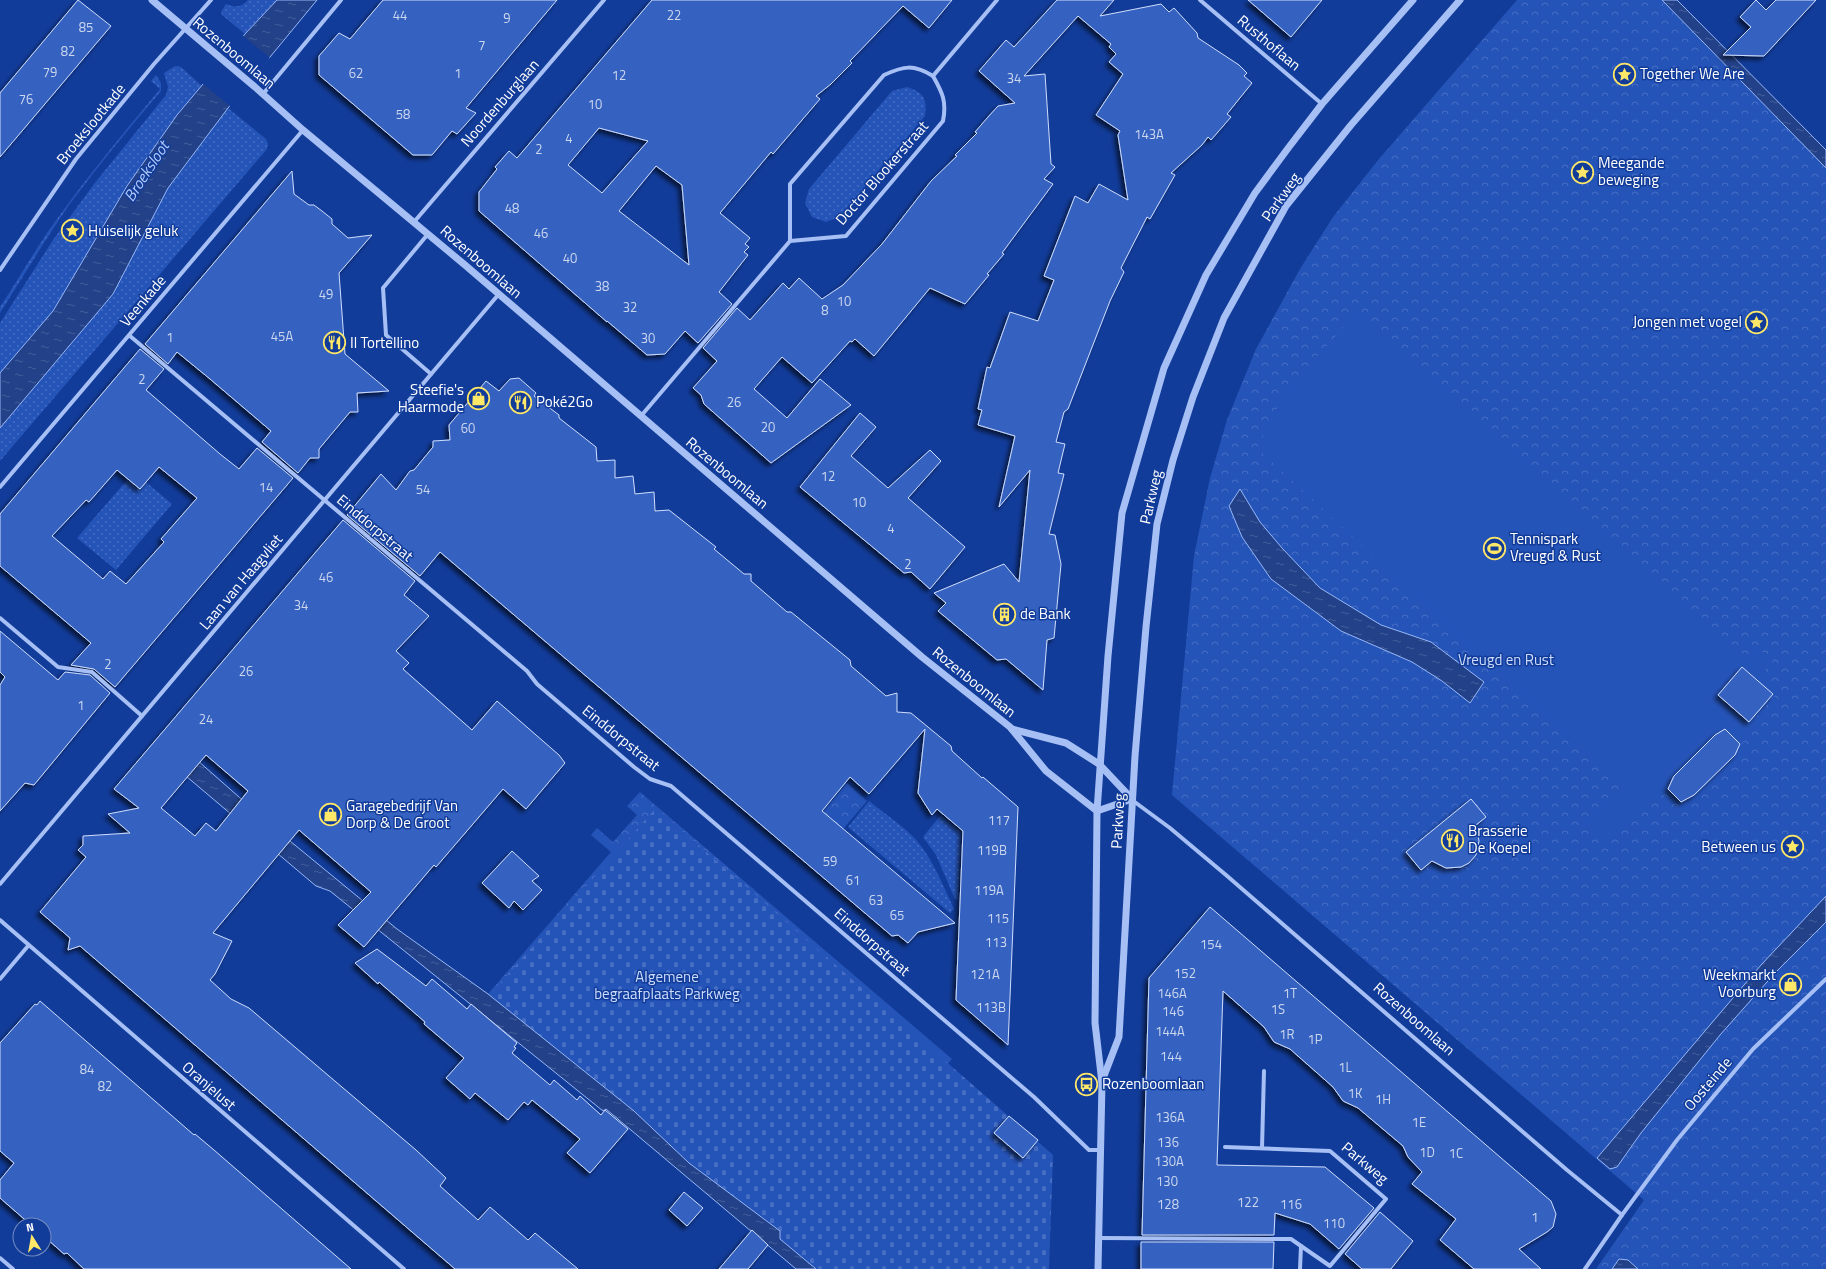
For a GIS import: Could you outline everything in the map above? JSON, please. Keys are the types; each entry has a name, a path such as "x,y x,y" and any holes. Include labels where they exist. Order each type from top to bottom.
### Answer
{"street":[{"name":"Rozenboomlaan","path":"152,0 922,657 1012,729 1046,771 1097,811"},
{"name":"Broekslootkade","path":"0,270 76,159 154,64 186,30 211,0"},
{"path":"263,94 342,0"},
{"name":"Noordenburglaan","path":"414,222 604,0"},
{"path":"640,416 790,241 790,184 884,75 906,66 921,69 933,76 997,0"},
{"name":"Rusthoflaan","path":"1200,0 1322,104"},
{"name":"Parkweg","path":"1098,1269 1102,1083 1095,1023 1097,811 1099,764 1122,513 1164,368 1206,275 1255,193 1322,104 1412,0"},
{"name":"Parkweg","path":"1102,1083 1120,1037 1132,799 1146,627 1157,524 1193,397 1224,318 1286,206 1351,126 1460,0"},
{"name":"Doctor Blookerstraat","path":"790,241 846,236 943,120 945,108 942,91 933,76"},
{"name":"Veenkade","path":"0,487 130,336 303,130"},
{"name":"Rozenboomlaan","path":"428,234 383,288 386,336 431,374"},
{"name":"Laan van Haagvliet","path":"0,884 325,502 498,295"},
{"name":"Einddorpstraat","path":"130,336 527,671 537,684 634,767 650,779 671,786 1034,1097 1089,1150 1101,1150"},
{"path":"0,618 58,667 92,672 142,716"},
{"name":"Rozenboomlaan","path":"1012,729 1066,743 1099,764 1132,799 1170,828 1226,875 1567,1170 1622,1215"},
{"path":"1097,811 1132,799"},
{"name":"Oranjelust","path":"0,920 28,946 404,1269"},
{"path":"0,979 28,946"},
{"name":"Oosteinde","path":"1585,1269 1622,1215 1677,1140 1754,1049 1826,979"},
{"path":"1262,1148 1264,1071"},
{"name":"Parkweg","path":"1099,1238 1291,1239 1331,1267 1386,1199 1330,1151 1225,1147"},
{"path":"1217,1245 1218,1239"},
{"path":"1300,1269 1301,1246"},
{"path":"0,1258 13,1269"}],"green space":[{"path":"248,0 277,0 245,34 222,15 221,12 226,4 238,6"},
{"name":"Vreugd en Rust","path":"1517,0 1672,0 1826,153 1826,1269 1596,1269 1644,1200 1172,795 1194,556 1210,478 1227,420 1256,349 1300,269 1333,217 1379,159"},
{"path":"175,66 181,67 202,86 177,115 127,186 53,311 0,373 0,323 53,240 94,184 166,95 168,87 164,73"},
{"path":"156,75 161,83 161,91 114,147 69,205 0,313 0,307 60,214 116,142 160,89 151,81"},
{"path":"907,87 921,94 925,100 925,116 839,217 826,222 812,217 805,203 809,189 892,91"},
{"path":"228,108 266,139 268,144 267,149 0,461 0,428 113,294 168,188"},
{"name":"Tennispark Vreugd & Rust","path":"1359,310 1746,657 1757,647 1773,661 1758,678 1776,694 1748,726 1752,731 1742,743 1737,756 1695,798 1682,805 1665,788 1600,840 1584,826 1624,787 1257,448 1285,392"},
{"path":"134,472 172,504 116,570 77,538"},
{"path":"847,783 867,801 811,866 791,849"},
{"path":"640,792 952,1059 945,1067 634,1111 488,994 611,852 591,835 597,828 613,842 637,815 627,806"},
{"path":"869,801 907,831 923,849 938,874 954,909 950,913 848,827"},
{"name":"Algemene begraafplaats Parkweg","path":"656,808 1053,1155 1049,1269 805,1269 488,1000 493,991"},
{"path":"941,815 961,832 958,900 955,899 936,855 923,837"}],"water":[{"name":"Broeksloot","path":"277,0 317,0 228,108 168,188 113,294 0,428 0,373 53,311 127,186 177,115 245,34"},
{"path":"1662,0 1677,0 1826,150 1826,168"},
{"path":"1240,489 1260,522 1282,548 1320,588 1381,625 1431,642 1484,682 1470,703 1442,681 1412,662 1341,631 1271,579 1242,537 1229,506"},
{"path":"180,745 273,827 397,929 488,994 634,1111 689,1163 780,1231 780,1239 816,1269 796,1269 606,1109 603,1111 330,891 316,886 167,760"},
{"path":"1826,896 1826,922 1775,973 1720,1035 1641,1133 1617,1167 1610,1169 1597,1158 1761,965"},
{"path":"1619,1259 1628,1260 1638,1269 1612,1269"}],"pier":[{"path":"242,35 270,58 231,107 202,83"}],"building":[{"path":"78,0 111,26 0,157 0,93"},
{"path":"383,0 557,0 466,108 476,113 457,134 452,131 432,155 413,155 319,75 319,56 339,33 350,39"},
{"path":"652,0 952,0 929,28 903,6 850,61 852,63 831,84 816,96 820,99 773,154 771,152 720,213 750,238 745,244 749,247 744,252 748,255 719,292 732,304 698,343 685,331 665,354 647,355 479,211 479,192 497,169 495,167 509,151 517,158","holes":["599,128 648,141 602,193 568,165","656,166 682,185 689,265 619,211"]},
{"path":"1057,0 1114,0 1100,16 1161,4 1169,12 1174,8 1197,33 1198,38 1239,65 1247,73 1244,76 1252,83 1227,114 1231,117 1211,140 1208,137 1202,145 1171,173 1175,175 1150,219 1147,217 1121,268 1124,272 1110,301 1068,409 1064,412 1056,442 1065,444 1058,473 1064,474 1049,534 1055,535 1061,564 1054,638 1047,640 1043,690 1006,659 997,660 938,611 946,603 934,593 1004,564 1019,582 1030,470 999,507 1015,436 978,425 982,410 978,409 987,367 990,368 1010,312 1038,321 1054,280 1044,276 1075,196 1088,203 1099,184 1128,200 1118,135 1120,131 1096,115 1123,74 1109,62 1116,54 1109,47 1111,44 1078,16 1024,76 1045,74 1051,164 1055,167 1044,179 1053,184 1002,253 1004,254 987,274 989,275 965,304 930,288 874,356 855,339 852,342 850,341 812,383 782,357 754,389 787,418 820,379 851,405 771,463 704,404 701,395 693,388 717,361 703,348 737,308 750,320 783,283 789,289 799,278 822,299 843,285 882,244 931,181 957,156 955,155 977,133 975,132 998,106 1015,103 979,71 1006,40 1014,47"},
{"path":"1248,0 1322,0 1291,37"},
{"path":"1756,0 1766,10 1776,0 1816,0 1764,56 1723,55 1751,27 1740,17"},
{"path":"292,171 294,194 309,205 314,205 332,219 332,224 348,238 372,235 339,273 345,354 389,391 357,393 358,412 350,412 319,449 319,458 310,458 298,473 262,442 271,431 210,379 177,352 168,364 145,344"},
{"path":"140,349 164,369 146,390 220,454 239,469 257,448 293,478 115,687 94,669 71,665 91,643 0,566 0,514","holes":["159,467 197,498 161,539 164,542 126,584 110,571 103,579 52,536 86,500 89,502 117,470 140,489"]},
{"path":"519,378 536,393 534,396 559,415 559,418 596,447 597,461 615,460 615,478 633,476 635,494 654,492 655,511 669,510 716,547 714,549 744,574 751,574 751,581 787,612 791,612 850,660 851,666 886,696 897,693 897,712 911,713 951,746 952,751 982,778 983,777 1018,807 1008,1045 956,1000 963,831 937,809 932,815 918,793 925,729 869,794 850,777 822,811 955,923 918,932 908,943 898,935 892,936 440,552 420,576 347,515 381,474 396,490 410,471 414,470 433,447 433,441 450,440 449,425 486,381 499,391 510,379"},
{"path":"860,413 876,427 851,456 888,488 930,450 941,461 908,498 965,547 930,589 911,572 904,573 800,487"},
{"path":"343,520 415,581 404,595 429,616 396,651 409,663 403,669 472,730 497,701 559,755 565,763 526,809 503,789 436,867 434,865 364,947 338,925 371,892 299,830 213,933 232,941 215,974 210,980 231,999 249,1008 416,1150 446,1178 440,1186 478,1220 490,1207 528,1240 535,1233 578,1269 455,1269 80,946 68,950 70,938 40,912 86,857 78,850 83,845 83,836 130,833 108,814 139,808 114,789","holes":["206,755 248,791 216,831 206,823 195,836 161,808"]},
{"path":"0,631 58,680 65,672 90,675 110,693 34,785 25,783 0,811 0,685 5,677 0,672"},
{"path":"1742,667 1773,694 1749,722 1718,695"},
{"path":"1725,729 1740,744 1735,755 1694,795 1681,802 1668,789 1674,776 1715,735"},
{"path":"1471,799 1486,817 1476,825 1479,841 1476,855 1469,863 1461,867 1446,868 1432,861 1421,870 1406,852"},
{"path":"512,851 539,876 532,881 542,890 523,910 514,901 509,908 482,883"},
{"path":"1210,907 1551,1201 1556,1214 1553,1227 1519,1249 1541,1269 1474,1269 1440,1240 1456,1219 1412,1184 1422,1172 1408,1157 1403,1146 1358,1108 1343,1101 1333,1087 1290,1049 1274,1042 1264,1027 1223,991 1217,1165 1325,1167 1374,1208 1339,1249 1310,1224 1275,1213 1274,1235 1142,1235 1149,978"},
{"path":"377,949 426,986 432,979 467,1009 471,1004 517,1043 514,1047 516,1048 512,1053 550,1085 554,1080 577,1100 580,1096 601,1115 605,1110 628,1129 590,1173 567,1153 580,1139 532,1100 528,1105 524,1102 508,1120 475,1093 470,1099 446,1078 464,1058 424,1024 425,1022 379,982 378,984 355,963"},
{"path":"40,1001 351,1269 84,1269 67,1253 64,1254 52,1243 52,1217 22,1217 0,1198 0,1180 14,1163 0,1151 0,1043 35,1004 37,1005"},
{"path":"1009,1116 1038,1140 1023,1158 994,1133"},
{"path":"684,1192 703,1208 687,1226 669,1210"},
{"path":"1380,1212 1413,1241 1391,1269 1362,1269 1345,1254"},
{"path":"752,1230 768,1245 748,1269 719,1269"},
{"path":"1141,1242 1274,1242 1273,1269 1141,1269"}],"place":[{"name":"Together We Are","path":"1624,74"},
{"name":"Meegande beweging","path":"1583,172"},
{"name":"Huiselijk geluk","path":"72,231"},
{"name":"Jongen met vogel","path":"1757,322"},
{"name":"Il Tortellino","path":"334,343"},
{"name":"Steefie's Haarmode","path":"479,399"},
{"name":"Poké2Go","path":"520,402"},
{"name":"Tennispark Vreugd & Rust","path":"1494,548"},
{"name":"de Bank","path":"1004,614"},
{"name":"Garagebedrijf Van Dorp & De Groot","path":"331,815"},
{"name":"Brasserie De Koepel","path":"1453,840"},
{"name":"Between us","path":"1792,847"},
{"name":"Weekmarkt Voorburg","path":"1791,984"},
{"name":"Rozenboomlaan","path":"1086,1084"}]}
